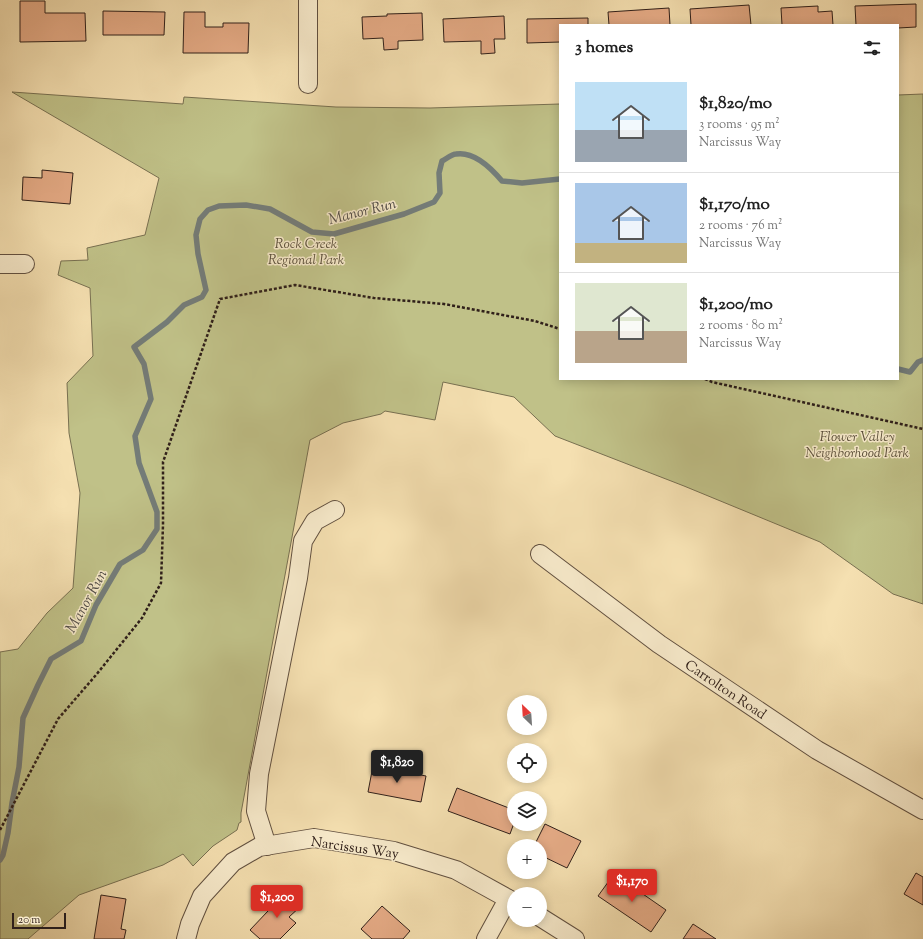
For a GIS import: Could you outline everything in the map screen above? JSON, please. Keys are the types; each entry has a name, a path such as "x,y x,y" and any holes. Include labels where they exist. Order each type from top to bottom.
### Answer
{"street":[{"path":"308,0 308,84"},
{"path":"0,264 25,264"},
{"path":"267,846 256,811 259,774 298,578 303,541 315,521 335,510"},
{"name":"Carrolton Road","path":"540,554 659,644 817,750 923,810"},
{"name":"Narcissus Way","path":"186,939 190,924 202,896 233,862 259,847 314,838 394,850 456,870 507,899"},
{"path":"486,939 507,907"},
{"path":"547,922 575,939"}],"path":[{"path":"0,830 58,719 142,618 161,583 163,462 220,299 295,285 374,298 444,304 536,321 559,329"},
{"path":"707,380 923,429"}],"green space":[{"name":"Rock Creek Regional Park","path":"12,92 183,104 184,97 336,107 430,108 559,104 559,380 899,380 899,95 923,94 923,604 893,594 820,542 684,486 555,436 514,397 443,382 435,420 385,411 381,414 343,423 310,440 241,813 241,822 239,823 237,830 213,846 193,866 183,854 163,865 79,895 28,939 0,939 0,652 18,649 47,613 73,588 80,493 69,433 67,383 93,356 90,288 58,275 61,261 88,260 87,248 145,235 159,178"}],"building":[{"path":"20,1 45,1 45,13 85,13 86,41 20,42"},
{"path":"916,4 916,27 899,28 899,24 856,24 855,6"},
{"path":"749,5 751,24 691,24 690,9"},
{"path":"818,6 818,12 832,11 833,24 782,24 781,8"},
{"path":"669,8 670,24 609,24 608,12"},
{"path":"103,11 165,12 164,35 103,35"},
{"path":"184,12 205,12 205,27 223,27 223,23 249,23 248,53 183,53"},
{"path":"422,13 423,40 398,41 398,49 384,50 383,38 363,39 362,17 387,16 387,14"},
{"path":"504,16 505,39 494,39 495,53 481,54 481,41 444,42 443,19"},
{"path":"588,18 588,24 559,24 559,42 527,43 527,19"},
{"path":"42,170 73,173 70,204 22,200 23,177 42,178"},
{"path":"373,766 426,776 421,802 368,792"},
{"path":"457,788 507,807 507,831 511,831 510,834 448,811"},
{"path":"547,825 581,841 567,868 547,858 547,839 538,839 542,831 547,831"},
{"path":"916,873 923,877 923,905 904,894"},
{"path":"614,874 666,910 651,932 598,896"},
{"path":"286,892 301,906 289,917 296,923 280,939 260,939 250,930"},
{"path":"101,895 126,899 121,929 126,930 124,939 94,939"},
{"path":"382,906 410,931 403,939 372,939 361,929"},
{"path":"693,924 716,939 683,939"}],"waterway":[{"name":"Manor Run","path":"0,860 3,855 8,833 19,767 23,718 38,685 51,659 81,641 96,605 120,564 143,550 157,529 157,512 139,463 135,436 151,399 144,364 134,347 167,322 184,305 202,297 206,290 198,254 196,235 200,219 208,210 219,206 246,205 270,209 312,232 334,234 404,214 434,202 440,193 439,173 442,161 456,154 469,155 476,158 488,166 502,181 522,183 559,179"},
{"name":"Manor Run","path":"899,369 910,372 918,362 923,360"}],"park label":[{"name":"Flower Valley Neighborhood Park","path":"857,444"}]}
